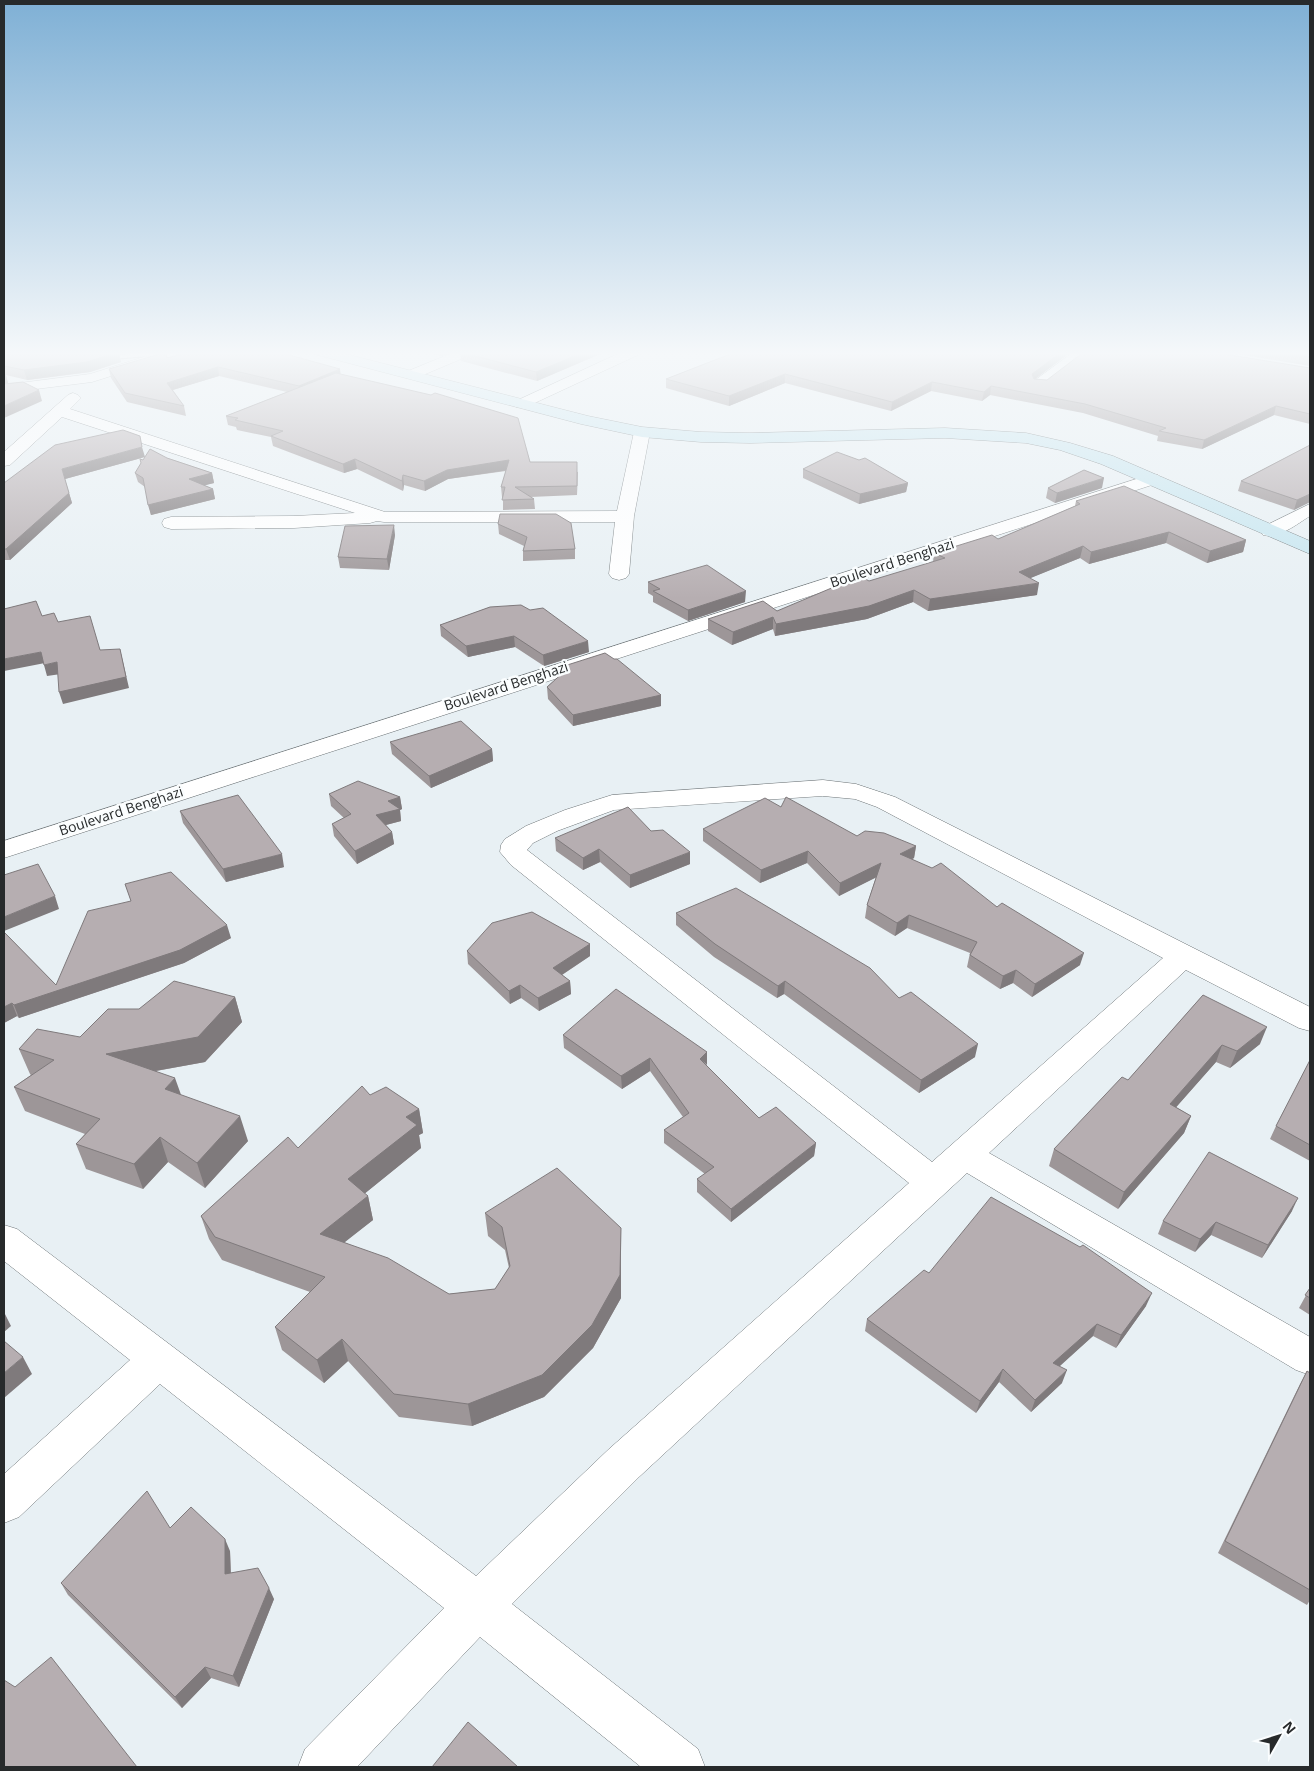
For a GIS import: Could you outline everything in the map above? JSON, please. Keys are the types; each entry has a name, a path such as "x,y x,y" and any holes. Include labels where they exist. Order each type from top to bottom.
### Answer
{"main road":[{"path":"661,434 750,438 920,434"},
{"path":"971,434 1026,438 1064,446 1107,460 1310,548"}],"street":[{"path":"4,461 35,434"},
{"path":"129,434 384,517"},
{"path":"619,574 626,516 642,434"},
{"name":"Boulevard Benghazi","path":"4,850 1152,479"},
{"path":"1270,530 1310,509"},
{"path":"172,523 294,522 384,517 626,516"},
{"path":"934,1183 520,859 513,852 514,845 533,832 591,809 612,804 823,788 848,789 866,793 886,802 1310,1020"},
{"path":"322,1767 478,1606 624,1463 1183,956"},
{"path":"964,1155 1310,1357"},
{"path":"4,1240 478,1606 680,1767"},
{"path":"4,1502 159,1359"}],"building":[{"path":"106,434 133,434 140,436 142,447 62,469 69,493 4,549 4,483 55,445"},
{"path":"277,434 522,434 530,462 577,462 577,486 515,487 534,499 502,500 505,487 501,487 509,460 447,470 424,481 403,475 402,481 355,459 343,464 271,436"},
{"path":"1172,434 1217,434 1204,440"},
{"path":"1310,445 1310,494 1297,500 1241,481"},
{"path":"150,449 167,458 212,473 189,479 213,489 148,505 143,478 135,473 141,463 140,459 143,460"},
{"path":"837,452 859,460 865,458 908,483 860,494 803,469"},
{"path":"1084,470 1104,478 1057,493 1048,488"},
{"path":"1124,486 1246,540 1210,551 1169,532 1091,552 1083,546 1019,572 1039,583 930,599 914,590 869,606 776,624 773,617 733,632 708,619 763,601 777,611 860,576 869,581 945,558 934,553 992,535 998,539 1080,504 1076,501"},
{"path":"500,514 556,514 571,523 575,549 523,551 527,537 498,524"},
{"path":"394,525 387,559 338,557 345,526"},
{"path":"707,565 746,591 688,610 653,591 660,589 648,582"},
{"path":"36,601 42,616 54,613 58,622 90,616 100,650 120,649 126,677 59,692 57,662 44,665 41,652 4,659 4,609"},
{"path":"521,605 530,610 543,608 588,641 543,655 514,636 466,646 440,625 490,607"},
{"path":"605,653 617,659 661,695 573,715 547,687 566,670 561,667"},
{"path":"461,721 492,749 429,776 390,742"},
{"path":"358,781 400,797 388,801 400,809 376,815 392,832 355,851 332,824 351,814 329,794"},
{"path":"238,795 282,854 223,869 180,811"},
{"path":"786,797 857,836 865,831 884,833 916,846 900,854 932,868 941,863 997,907 1002,903 1084,953 1035,984 1016,970 1003,976 970,955 977,942 909,915 897,923 867,905 881,863 840,883 808,851 761,870 703,829 765,798 781,807"},
{"path":"628,807 651,831 663,830 690,852 630,875 599,849 583,858 555,838"},
{"path":"38,864 55,896 4,917 4,875"},
{"path":"171,872 227,925 180,950 4,1007 4,932 56,985 88,911 131,901 125,884"},
{"path":"736,888 870,968 899,998 911,992 978,1044 921,1080 785,981 778,986 715,944 676,913"},
{"path":"532,912 590,944 553,968 570,981 538,998 520,985 509,991 467,951 492,923"},
{"path":"174,981 235,997 198,1037 106,1054 175,1078 165,1089 240,1116 197,1163 160,1137 134,1164 76,1144 100,1119 14,1087 54,1060 19,1049 37,1029 80,1037 108,1009 139,1009"},
{"path":"616,989 707,1052 700,1059 759,1118 776,1107 816,1143 731,1209 697,1179 714,1167 664,1130 689,1113 650,1058 621,1076 563,1035"},
{"path":"1203,995 1267,1027 1237,1051 1222,1045 1170,1104 1191,1116 1124,1192 1054,1149 1122,1077 1128,1080"},
{"path":"1310,1060 1310,1145 1276,1126"},
{"path":"362,1086 370,1095 386,1087 419,1109 406,1117 417,1125 348,1179 368,1196 320,1234 388,1258 449,1294 495,1289 510,1266 502,1227 485,1213 557,1168 621,1228 620,1275 592,1325 542,1375 468,1404 394,1394 342,1339 317,1360 275,1327 325,1277 215,1237 201,1216 288,1137 298,1148"},
{"path":"1209,1152 1298,1198 1268,1245 1216,1222 1200,1239 1163,1221"},
{"path":"991,1197 1080,1247 1083,1245 1152,1293 1121,1335 1097,1324 1053,1363 1067,1370 1035,1400 1003,1369 980,1401 867,1319 924,1270 929,1273"},
{"path":"1310,1288 1310,1298 1305,1295"},
{"path":"4,1341 23,1357 4,1373"},
{"path":"1307,1371 1310,1373 1310,1590 1225,1541"},
{"path":"147,1491 170,1528 191,1507 225,1539 225,1574 258,1568 269,1588 233,1676 205,1667 175,1697 61,1583"},
{"path":"51,1657 137,1767 4,1767 4,1680 15,1687"},
{"path":"468,1722 518,1767 432,1767"}]}
